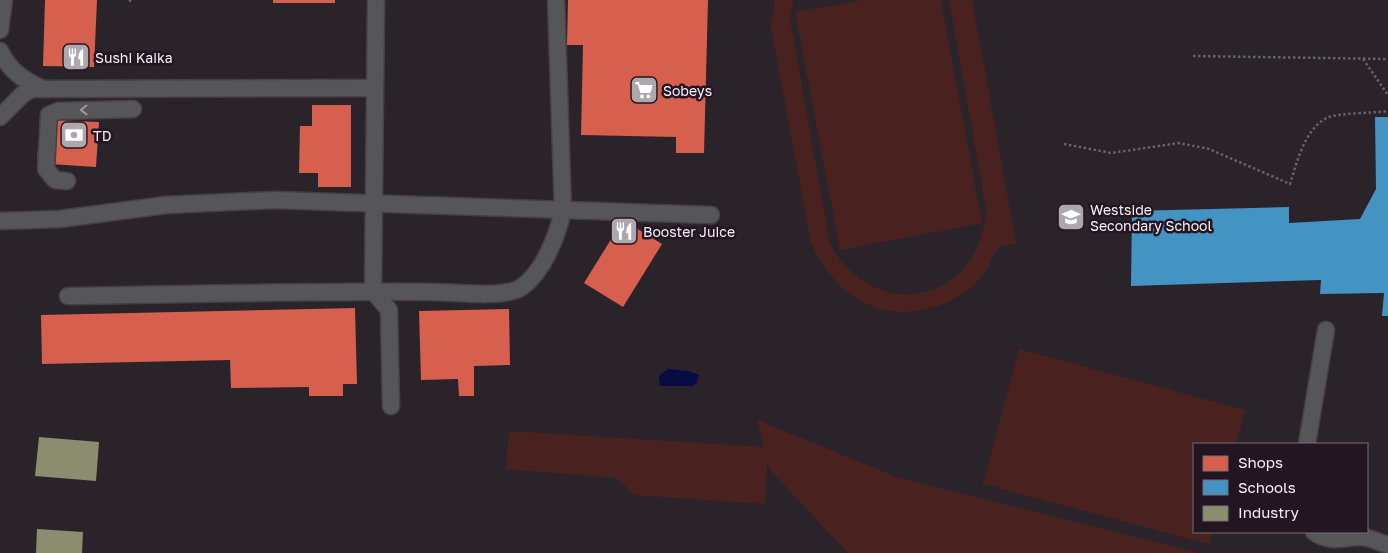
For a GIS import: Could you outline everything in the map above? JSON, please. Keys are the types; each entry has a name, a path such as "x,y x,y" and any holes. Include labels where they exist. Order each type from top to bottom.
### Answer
{"street":[{"path":"0,30 4,0"},
{"path":"376,0 373,292 389,310 391,406"},
{"path":"68,296 373,292 489,293 521,287 546,256 558,232 563,211 556,0"},
{"path":"0,51 14,72 25,81 43,89"},
{"path":"0,117 22,94 32,88 375,88"},
{"path":"67,181 54,180 46,169 49,115 58,110 133,109"},
{"path":"0,221 60,219 166,205 274,200 563,211 711,214"},
{"path":"1307,443 1326,330"},
{"path":"1316,533 1337,540 1363,536 1388,545"}],"path":[{"path":"1193,56 1388,59"},
{"path":"1363,59 1388,95"},
{"path":"1064,144 1111,153 1179,143 1208,149 1290,184 1300,155 1313,130 1329,117 1388,112"}],"shaded area":[{"path":"775,0 793,0 790,19 830,244 850,270 873,287 899,294 924,292 947,283 966,265 980,240 986,208 949,0 972,0 1016,243 998,247 983,275 961,295 939,305 912,311 893,311 875,307 859,300 845,290 821,261 811,243 771,28"},
{"path":"863,0 941,0 982,223 840,250 795,12"},
{"path":"1019,349 1245,410 1236,443 1193,443 1193,533 1213,533 1209,544 983,484"},
{"path":"668,369 688,371 699,375 697,383 692,386 660,386 659,376"},
{"path":"757,420 899,478 1199,553 848,553 770,470 767,460 765,504 635,495 616,478 506,469 509,431 764,447"}],"building: Shops":[{"path":"45,0 97,0 94,67 43,66"},
{"path":"273,0 335,0 335,3 273,3"},
{"name":"Sobeys","path":"568,0 708,0 704,153 676,153 676,137 581,135 583,45 567,45"},
{"path":"312,105 351,105 351,187 318,187 318,173 299,173 300,126 312,126"},
{"name":"TD","path":"52,120 99,122 96,167 50,164 50,160 37,159 38,148 50,148"},
{"path":"623,220 662,244 623,307 584,283"},
{"path":"355,308 357,384 343,384 343,396 309,396 309,387 231,388 230,360 42,364 41,315"},
{"path":"509,309 510,365 474,366 474,396 459,396 458,379 421,380 419,311"}],"building: Schools":[{"path":"1375,117 1388,117 1388,316 1382,316 1384,293 1320,294 1321,280 1131,286 1132,211 1289,207 1289,223 1360,219 1376,189"}],"building: Industry":[{"path":"39,437 99,442 96,481 35,476"},
{"path":"37,529 83,532 82,553 36,553"}],"place":[{"name":"Sushi Kaika","path":"76,57"},
{"name":"Sobeys","path":"644,90"},
{"name":"TD","path":"74,135"},
{"name":"Westside Secondary School","path":"1071,217"},
{"name":"Booster Juice","path":"624,231"}]}
